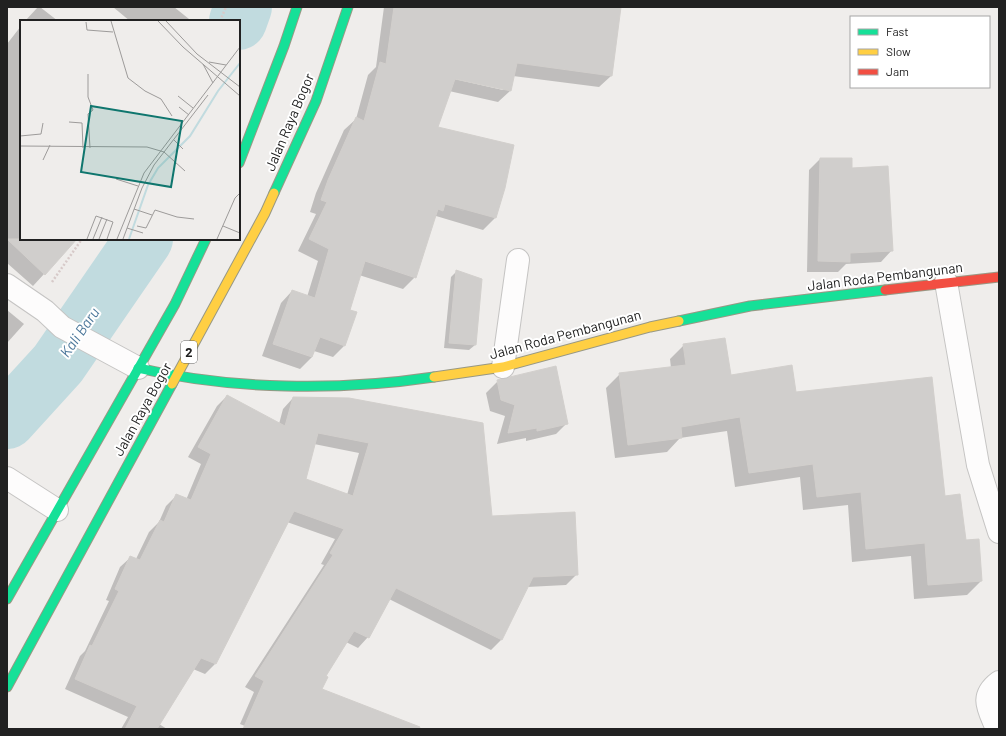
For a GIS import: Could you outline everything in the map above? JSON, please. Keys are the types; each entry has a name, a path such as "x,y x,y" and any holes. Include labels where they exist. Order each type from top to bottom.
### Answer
{"main road":[{"path":"240,160 284,46 296,7"},
{"name":"Jalan Raya Bogor","path":"7,687 271,199 316,101 348,7"},
{"name":"Jalan Raya Bogor","path":"7,599 175,304 206,240"},
{"name":"Jalan Roda Pembangunan","path":"138,368 176,377 262,384 333,386 392,383 503,367 650,327 750,306 999,277"}],"street":[{"path":"503,367 518,260"},
{"path":"946,282 978,465 999,532"},
{"path":"7,285 62,327 138,368"},
{"path":"7,478 57,510"},
{"path":"997,729 987,703 987,696 991,688 999,682"}],"path":[{"path":"220,20 226,7"},
{"path":"35,305 81,240"}],"building":[{"path":"394,7 621,7 612,76 517,63 511,91 455,79 438,127 514,145 505,188 496,218 445,204 443,211 438,209 416,278 365,261 350,310 357,312 345,346 320,337 312,357 273,344 292,290 315,298 329,249 309,239 327,202 321,200 328,180 356,117 364,121 380,62 386,64"},
{"path":"820,158 852,158 852,168 888,166 893,251 850,253 850,262 818,261"},
{"path":"7,239 76,240 45,275"},
{"path":"456,270 482,279 476,345 449,343"},
{"path":"725,338 731,375 792,365 796,392 932,377 945,496 960,494 966,540 979,539 982,581 928,585 925,543 866,549 861,492 817,497 813,464 749,473 740,417 681,427 682,438 628,445 619,373 686,365 683,344"},
{"path":"556,366 568,424 537,431 537,428 508,433 515,405 501,400 497,380"},
{"path":"227,395 285,426 293,397 349,398 483,423 492,516 575,512 578,575 533,577 502,640 396,588 369,638 354,631 326,676 328,677 322,689 420,727 419,729 243,729 264,681 255,676 333,555 330,553 344,529 294,511 216,664 201,658 157,729 125,729 137,706 75,679 90,645 92,646 119,591 115,589 130,556 140,560 160,520 164,522 176,494 191,500 211,454 198,447","holes":["318,433 369,443 353,496 306,479"]}],"waterway":[{"name":"Kali Baru","path":"238,20 243,7"},
{"name":"Kali Baru","path":"7,420 58,364 143,240"}],"traffic: fast":[{"path":"240,160 284,46 297,7"},
{"path":"274,193 316,101 348,7"},
{"path":"7,599 175,304 206,240"},
{"path":"679,321 750,306 885,290"},
{"path":"138,368 210,381 286,386 361,385 434,377"},
{"path":"7,687 172,384"}],"traffic: slow":[{"path":"172,384 265,213 274,193"},
{"path":"434,377 503,367 650,327 679,321"}],"traffic: jam":[{"path":"885,290 999,277"}]}
